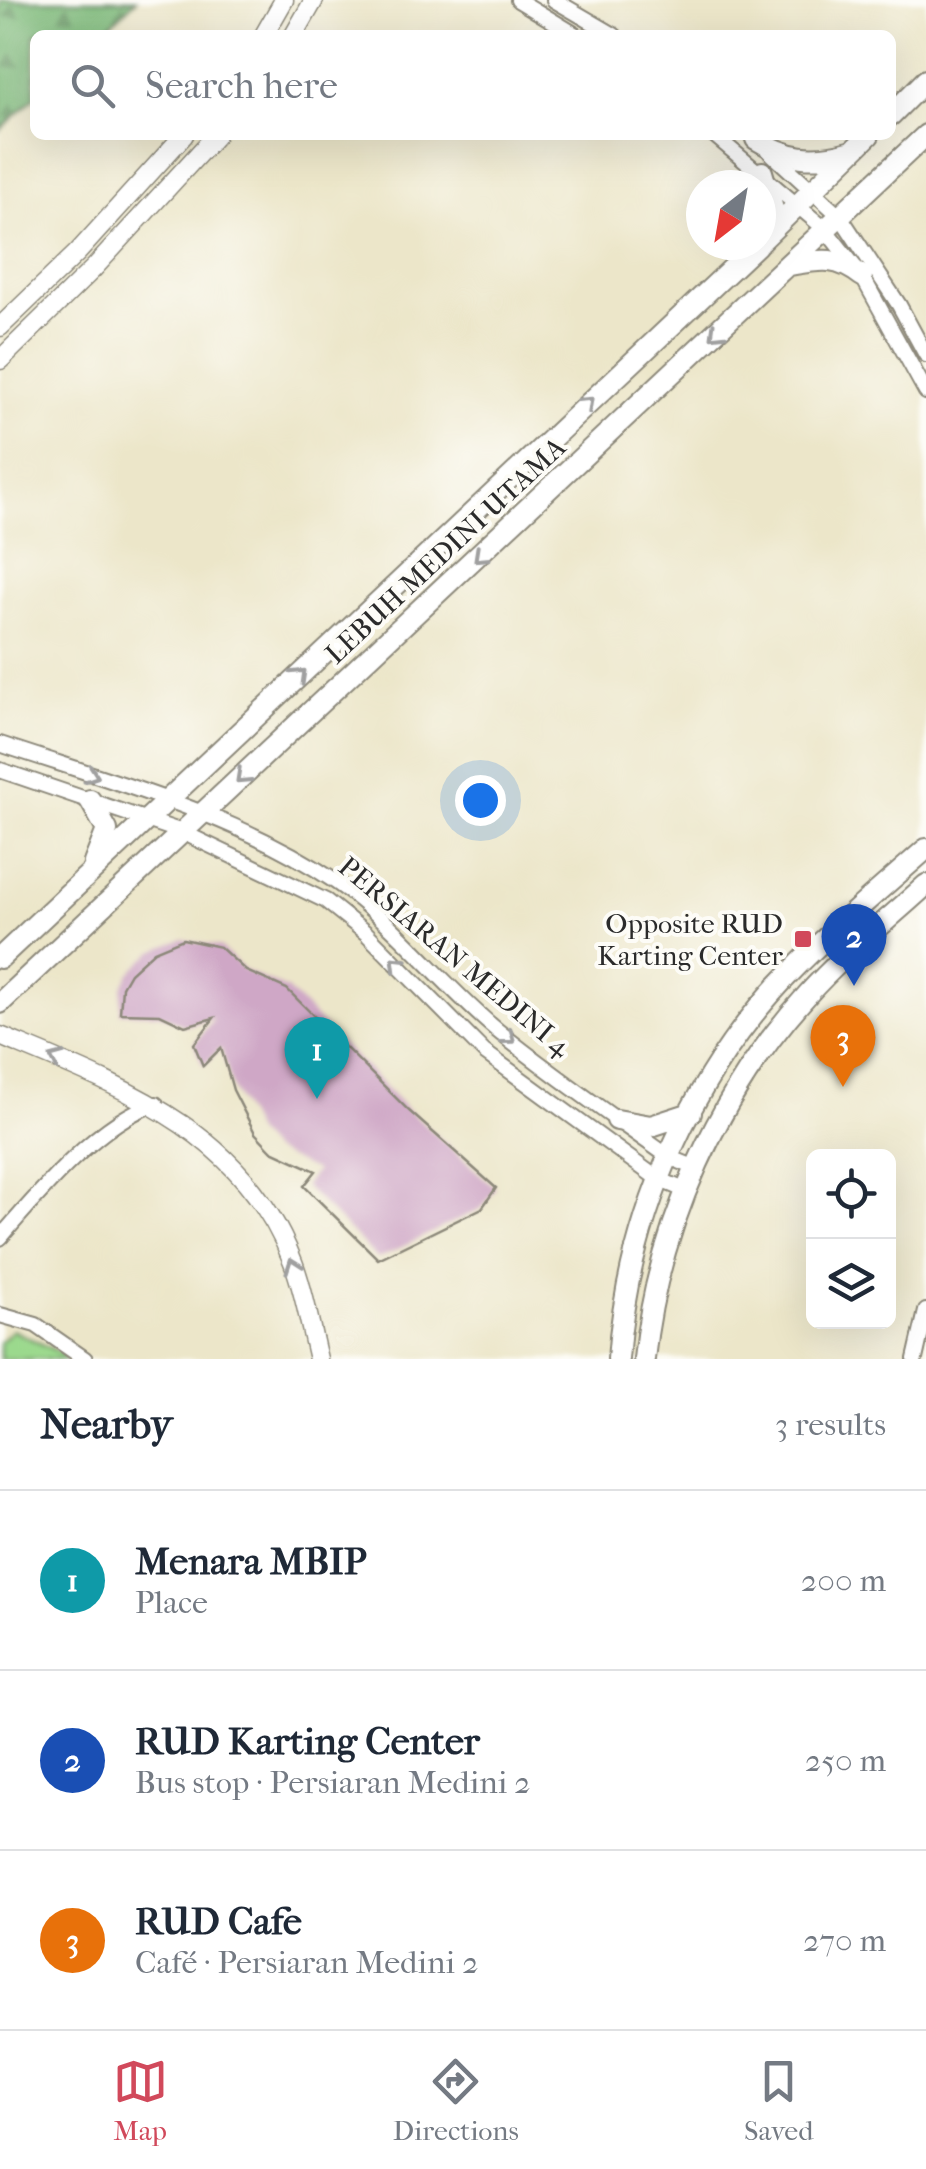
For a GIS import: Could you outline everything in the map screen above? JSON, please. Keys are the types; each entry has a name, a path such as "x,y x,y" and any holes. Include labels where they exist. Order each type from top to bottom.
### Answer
{"main road":[{"path":"896,109 926,80"},
{"name":"LEBUH MEDINI UTAMA","path":"0,1003 926,136"},
{"path":"758,140 773,150 802,158 853,150"},
{"name":"LEBUH MEDINI UTAMA","path":"776,226 864,140"},
{"path":"786,266 825,258 862,276"},
{"name":"LEBUH MEDINI UTAMA","path":"0,958 740,260"},
{"path":"89,874 107,830 90,800"},
{"path":"618,1359 628,1277 658,1178 691,1112 736,1042 793,970 926,849"},
{"path":"644,1359 664,1260 687,1191 755,1059 809,993 926,885"},
{"path":"617,1120 662,1125 691,1112"}],"street":[{"path":"267,30 284,0"},
{"path":"297,30 314,0"},
{"path":"518,0 568,30"},
{"path":"554,0 605,30"},
{"path":"0,327 77,253 179,140"},
{"path":"0,360 82,280 211,140"},
{"path":"720,140 759,170"},
{"path":"756,140 882,276 926,355"},
{"path":"776,180 806,197"},
{"path":"832,223 926,392"},
{"name":"PERSIARAN MEDINI 4","path":"0,744 168,800 281,850 336,882 381,918 496,1029 669,1157 696,1168"},
{"name":"PERSIARAN MEDINI 4","path":"0,770 182,832 326,901 366,933 484,1052 658,1178 687,1191"},
{"path":"0,1036 126,1088 156,1104 216,1149 274,1222 293,1262 318,1359"},
{"path":"0,1238 119,1112 126,1088"},
{"path":"92,1144 128,1117 156,1104"},
{"path":"915,1359 926,1311"},
{"path":"0,1315 36,1324 85,1359"}],"green space":[{"path":"0,0 136,0 105,30 30,30 30,102 0,130"},
{"path":"12,1330 66,1359 0,1359 0,1342"}],"building":[{"path":"183,939 220,947 246,971 287,989 408,1110 496,1188 482,1208 378,1259 304,1186 316,1171 272,1151 255,1133 233,1090 221,1048 203,1066 194,1044 214,1018 185,1026 160,1014 120,1013 122,987 130,973 154,951"}],"place":[{"name":"Opposite RUD Karting Center","path":"803,939"},
{"name":"RUD Karting Center","path":"854,986"},
{"name":"RUD Cafe","path":"843,1087"},
{"name":"Menara MBIP","path":"317,1099"}]}
